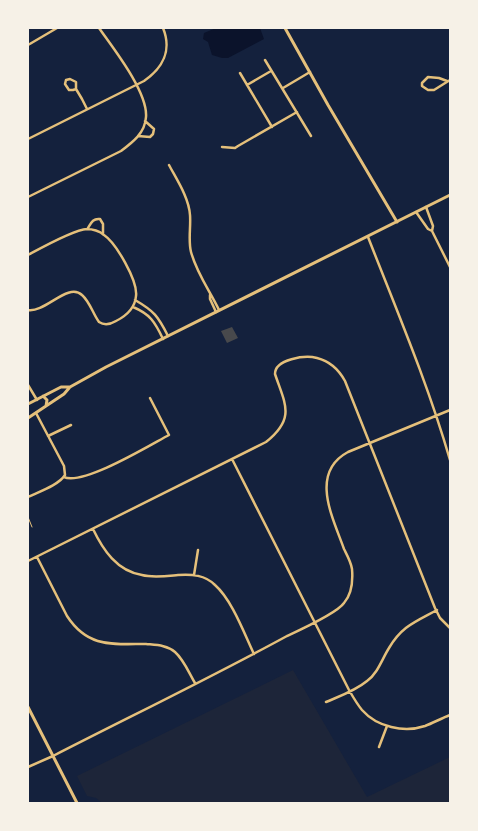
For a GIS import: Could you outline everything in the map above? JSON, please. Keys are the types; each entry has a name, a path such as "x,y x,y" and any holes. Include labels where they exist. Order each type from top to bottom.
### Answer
{"main road":[{"path":"285,28 328,105 397,222"},
{"path":"28,418 64,394 70,387 168,336 450,195"},
{"path":"28,404 61,387 70,387"},
{"path":"44,396 47,400 46,406"},
{"path":"28,707 77,803"}],"street":[{"path":"28,45 57,28"},
{"path":"28,197 134,142 145,121 146,116 144,105 136,85 124,64 99,28"},
{"path":"28,139 136,85 154,74 162,64 167,47 166,36 163,28"},
{"path":"265,60 311,136"},
{"path":"247,85 272,70"},
{"path":"283,88 310,72"},
{"path":"240,73 272,127"},
{"path":"428,77 448,81 434,90 428,90 422,86 422,83 428,77"},
{"path":"76,89 71,90 67,88 65,84 66,80 70,79 74,81 76,84 76,89 87,109"},
{"path":"222,147 235,148 296,112"},
{"path":"138,136 150,137 154,134 154,129 145,121"},
{"path":"169,165 188,203 190,215 191,250 200,276 214,298 218,311"},
{"path":"426,207 433,226 432,231"},
{"path":"416,212 428,229 432,231 450,266"},
{"path":"87,229 93,220 100,219 103,224 103,234"},
{"path":"28,255 67,235 87,229 103,234 111,241 134,279 136,290 133,307 121,319 110,324 102,324 84,296 74,291 40,307 28,310"},
{"path":"368,237 436,416 450,460"},
{"path":"135,300 154,312 161,321 168,336"},
{"path":"133,307 142,310 150,318 157,326 163,339"},
{"path":"28,561 266,442 277,433 283,423 286,404 275,374 275,370 284,362 303,356 315,357 329,364 341,374 345,381 440,618 450,628"},
{"path":"28,385 37,400"},
{"path":"64,477 72,479 80,478 96,472 169,435 150,398"},
{"path":"28,767 53,756 254,654 329,615 344,604 352,587 352,567 327,499 329,473 334,462 340,456 370,442 450,410"},
{"path":"28,497 58,482 65,475 64,466 36,413"},
{"path":"48,436 71,425"},
{"path":"232,459 350,692 362,711 369,717 387,726 407,730 425,726 450,715"},
{"path":"93,529 98,540 112,560 125,569 142,576 194,575 210,581 225,596 254,654"},
{"path":"194,575 198,550"},
{"path":"36,557 67,616 73,625 83,633 90,638 112,645 158,645 169,648 175,652 182,661 195,683"},
{"path":"326,702 350,692 367,681 384,658 394,640 406,627 437,610"},
{"path":"379,747 387,726"}],"lane":[{"path":"28,518 32,527"}],"shaded area":[{"path":"216,28 260,28 264,39 228,58 222,58 212,55 208,42 203,39 204,33"},
{"path":"293,670 367,797 450,757 450,803 102,803 96,798 87,796 77,776"}],"building":[{"path":"232,327 238,338 227,343 221,331"}]}
